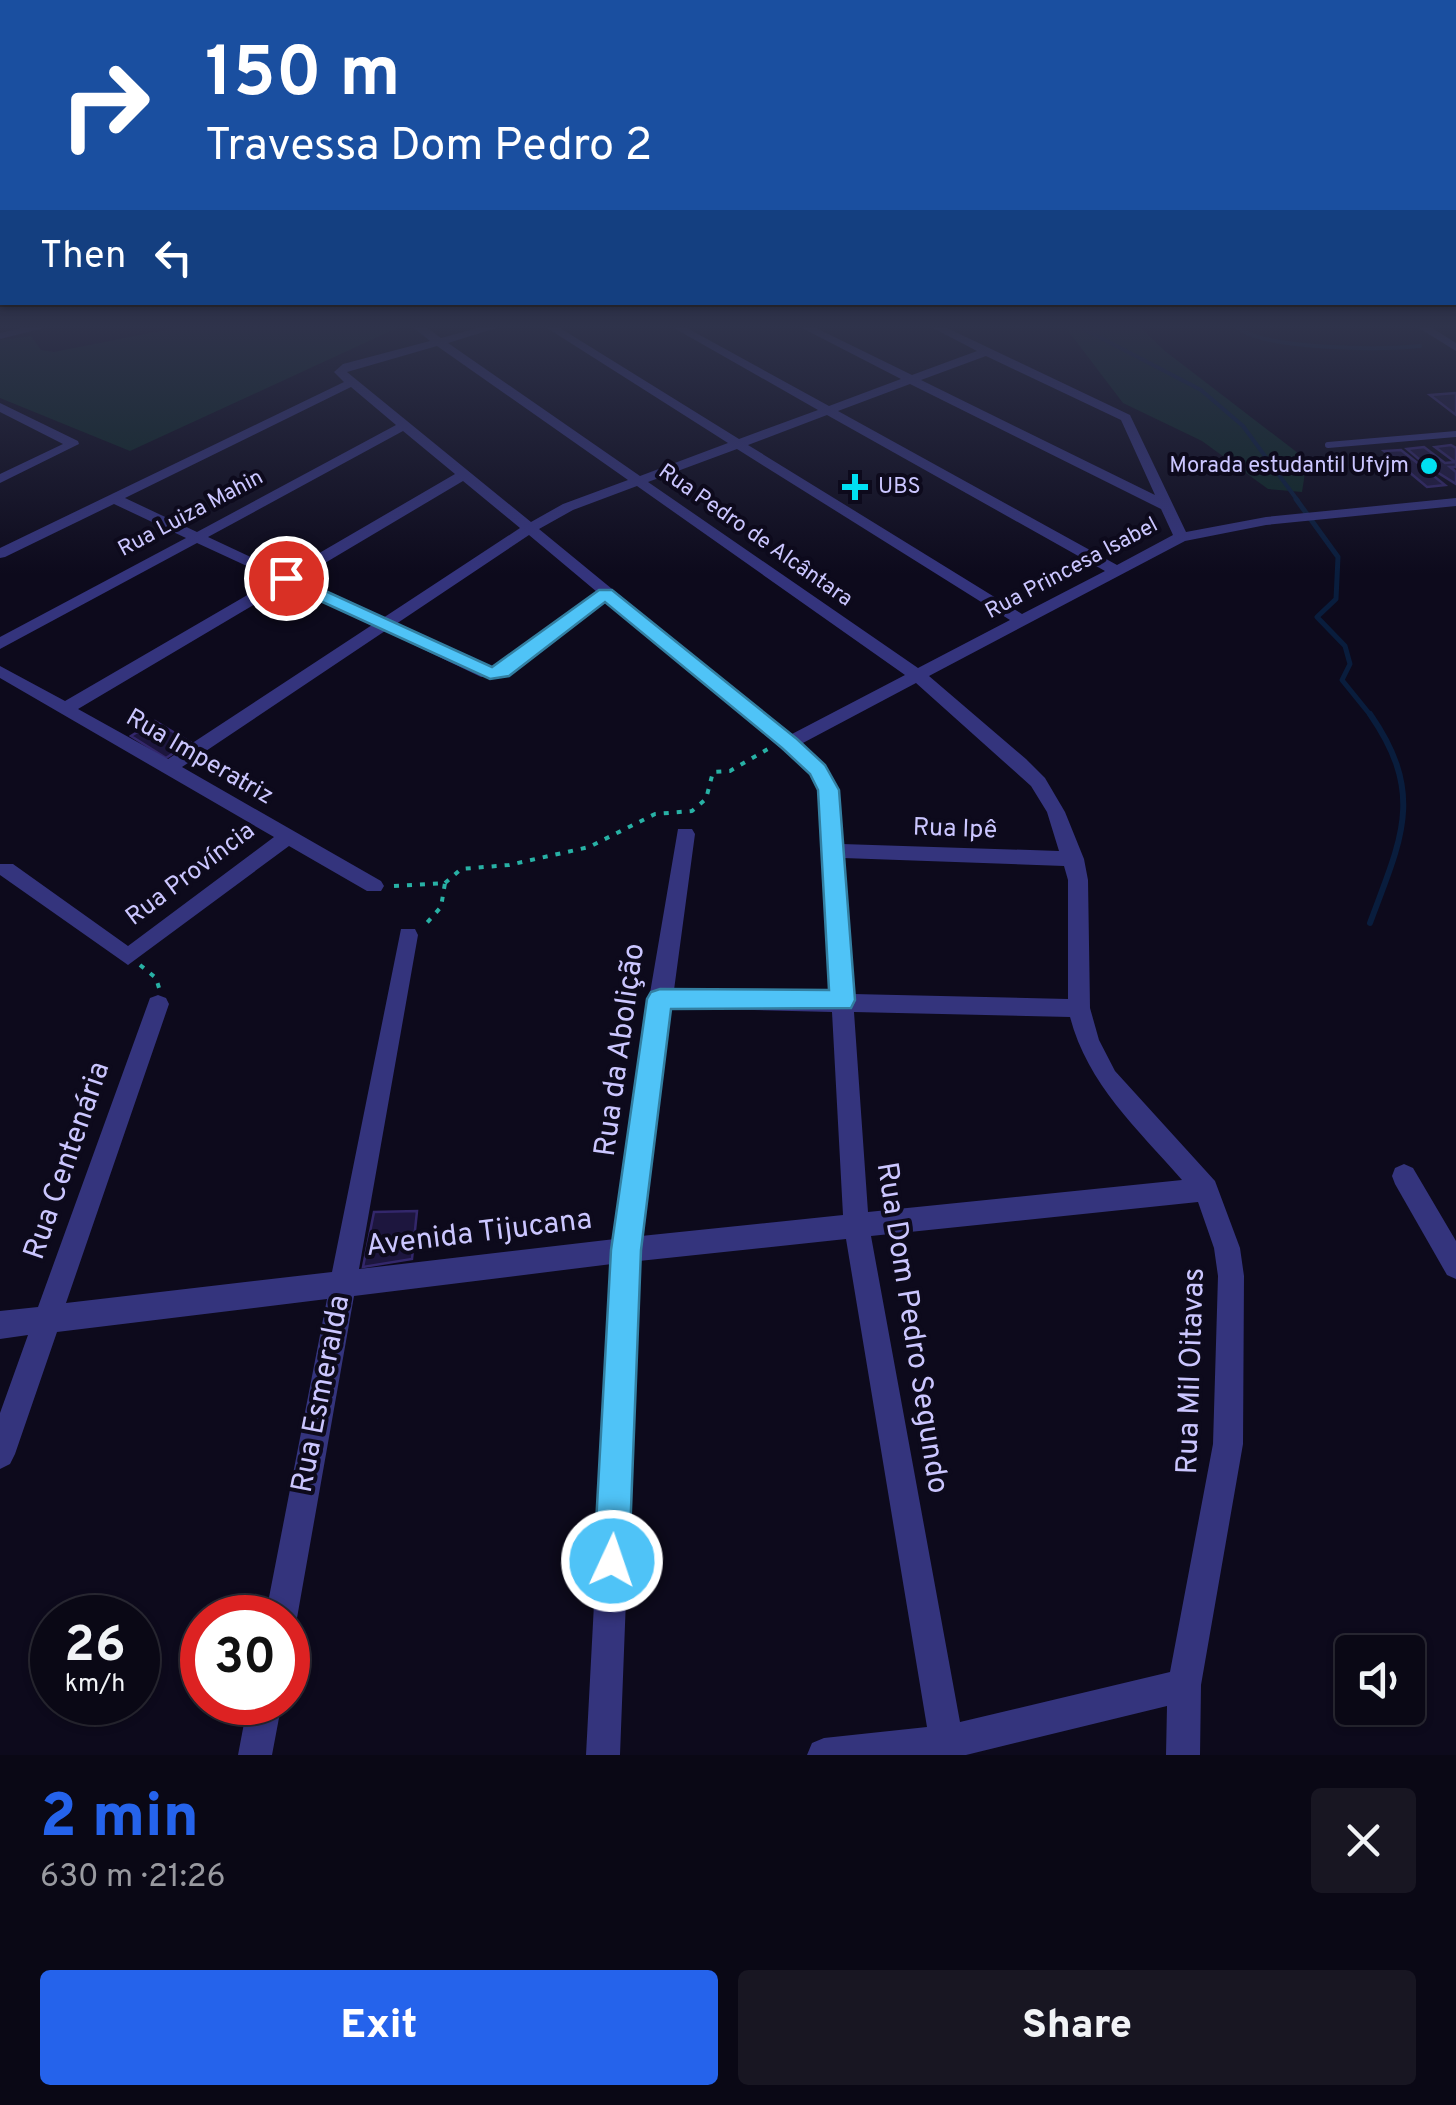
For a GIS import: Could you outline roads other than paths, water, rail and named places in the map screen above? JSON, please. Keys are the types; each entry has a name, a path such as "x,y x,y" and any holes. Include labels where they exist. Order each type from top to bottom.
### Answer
{"street":[{"path":"0,554 285,410"},
{"name":"Rua Dom Pedro Segundo","path":"383,410 790,743 826,782 835,851 856,1225 948,1748"},
{"name":"Rua Pedro de Alcântara","path":"538,410 918,676"},
{"path":"684,410 1021,620"},
{"path":"166,769 527,530 568,507 826,410 1115,570"},
{"path":"972,410 1166,506"},
{"name":"Rua Princesa Isabel","path":"790,743 1181,537 1126,418 1109,410"},
{"path":"0,479 73,444 4,412"},
{"name":"Rua Luiza Mahin","path":"0,644 403,426"},
{"path":"65,709 462,475"},
{"path":"113,498 490,674 502,672 606,593"},
{"path":"1181,537 1310,516 1456,499"},
{"name":"Rua Imperatriz","path":"0,670 374,886"},
{"name":"Rua Mil Oitavas","path":"918,676 1038,782 1056,812 1074,858 1081,900 1079,1008 1088,1041 1107,1078 1206,1189 1227,1248 1231,1276 1228,1444 1184,1685 1183,1755"},
{"name":"Rua da Abolição","path":"603,1755 626,1250 685,834"},
{"name":"Rua Província","path":"6,870 128,956 287,838"},
{"name":"Rua Ipê","path":"835,851 1074,858"},
{"name":"Rua Esmeralda","path":"285,1595 408,935"},
{"path":"660,999 1079,1008"},
{"name":"Rua Centenária","path":"0,1454 158,1004"},
{"path":"1404,1176 1456,1266"},
{"name":"Avenida Tijucana","path":"0,1326 343,1282 1206,1189"},
{"path":"824,1755 948,1748 1184,1685"},
{"path":"255,1755 261,1725"}],"lane":[{"path":"1328,445 1456,434"}],"waterway":[{"path":"1224,410 1243,426 1298,501"},
{"path":"1296,499 1338,557 1336,599 1317,617 1345,646 1350,664 1342,680 1371,716"},
{"path":"1370,923 1391,866 1403,817 1398,769 1371,716"}],"place":[{"name":"Morada estudantil Ufvjm","path":"1429,466"},
{"name":"UBS","path":"855,487"}]}
